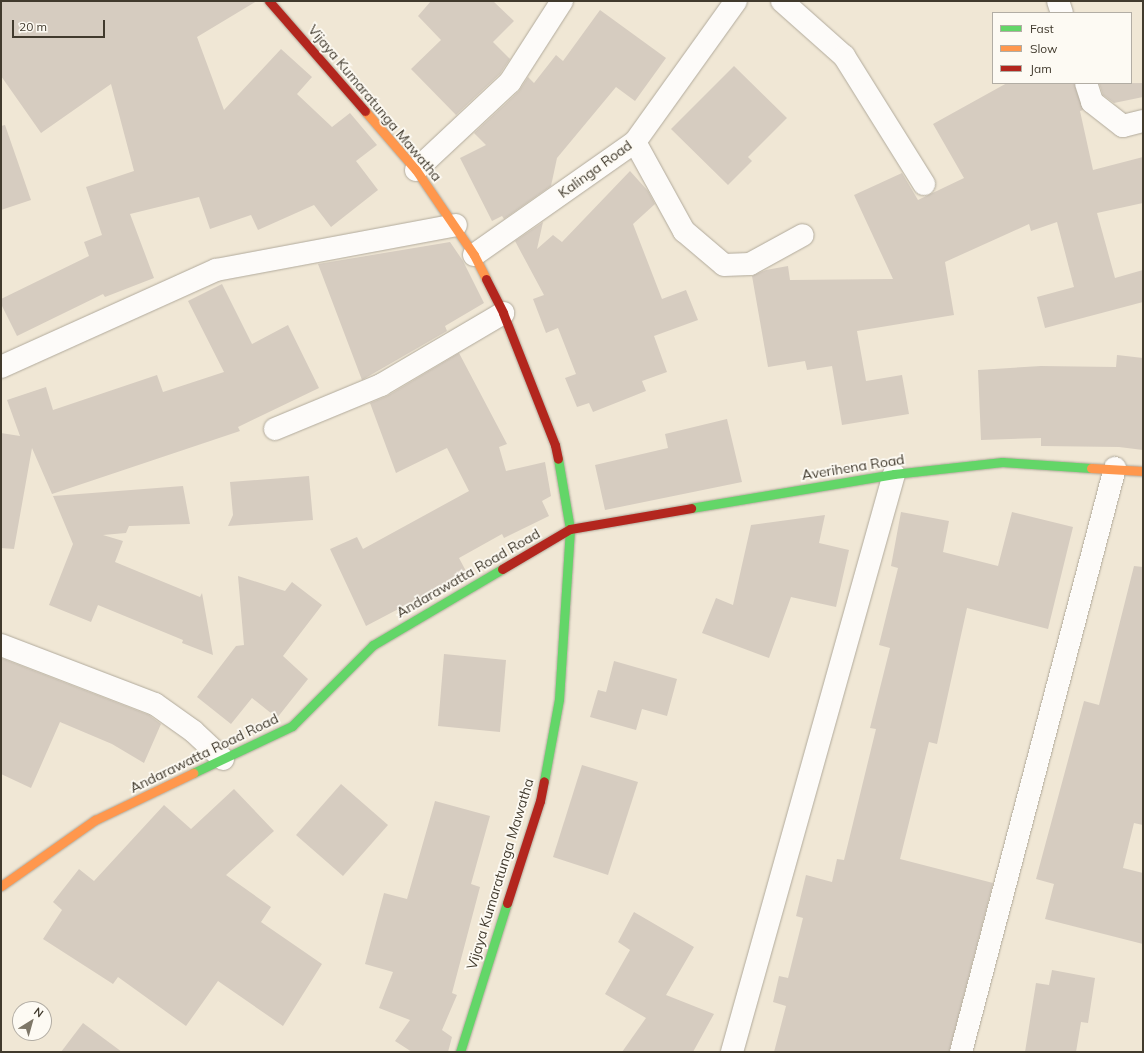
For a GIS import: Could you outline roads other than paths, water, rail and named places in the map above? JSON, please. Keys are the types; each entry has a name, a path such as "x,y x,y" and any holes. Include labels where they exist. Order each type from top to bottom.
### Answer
{"street":[{"name":"Vijaya Kumaratunga Mawatha","path":"269,1 416,170 456,225 474,255 503,313 555,445 570,529 559,700 540,801 460,1052"},
{"path":"416,170 510,82 562,1"},
{"name":"Kalinga Road","path":"474,255 635,142 736,1"},
{"path":"782,1 844,56 924,184"},
{"path":"1058,1 1062,12"},
{"path":"1086,84 1092,102 1123,126 1143,121"},
{"path":"635,142 684,232 724,265 750,264 803,234"},
{"path":"1,367 216,270 456,225"},
{"path":"274,429 381,385 503,313"},
{"name":"Averihena Road","path":"570,529 894,474 1002,462 1115,468 1143,471"},
{"path":"961,1052 1115,468"},
{"path":"732,1052 894,474"},
{"name":"Andarawatta Road Road","path":"1,886 95,820 292,726 373,644 570,529"},
{"path":"1,645 155,704 193,731 223,759"}]}
